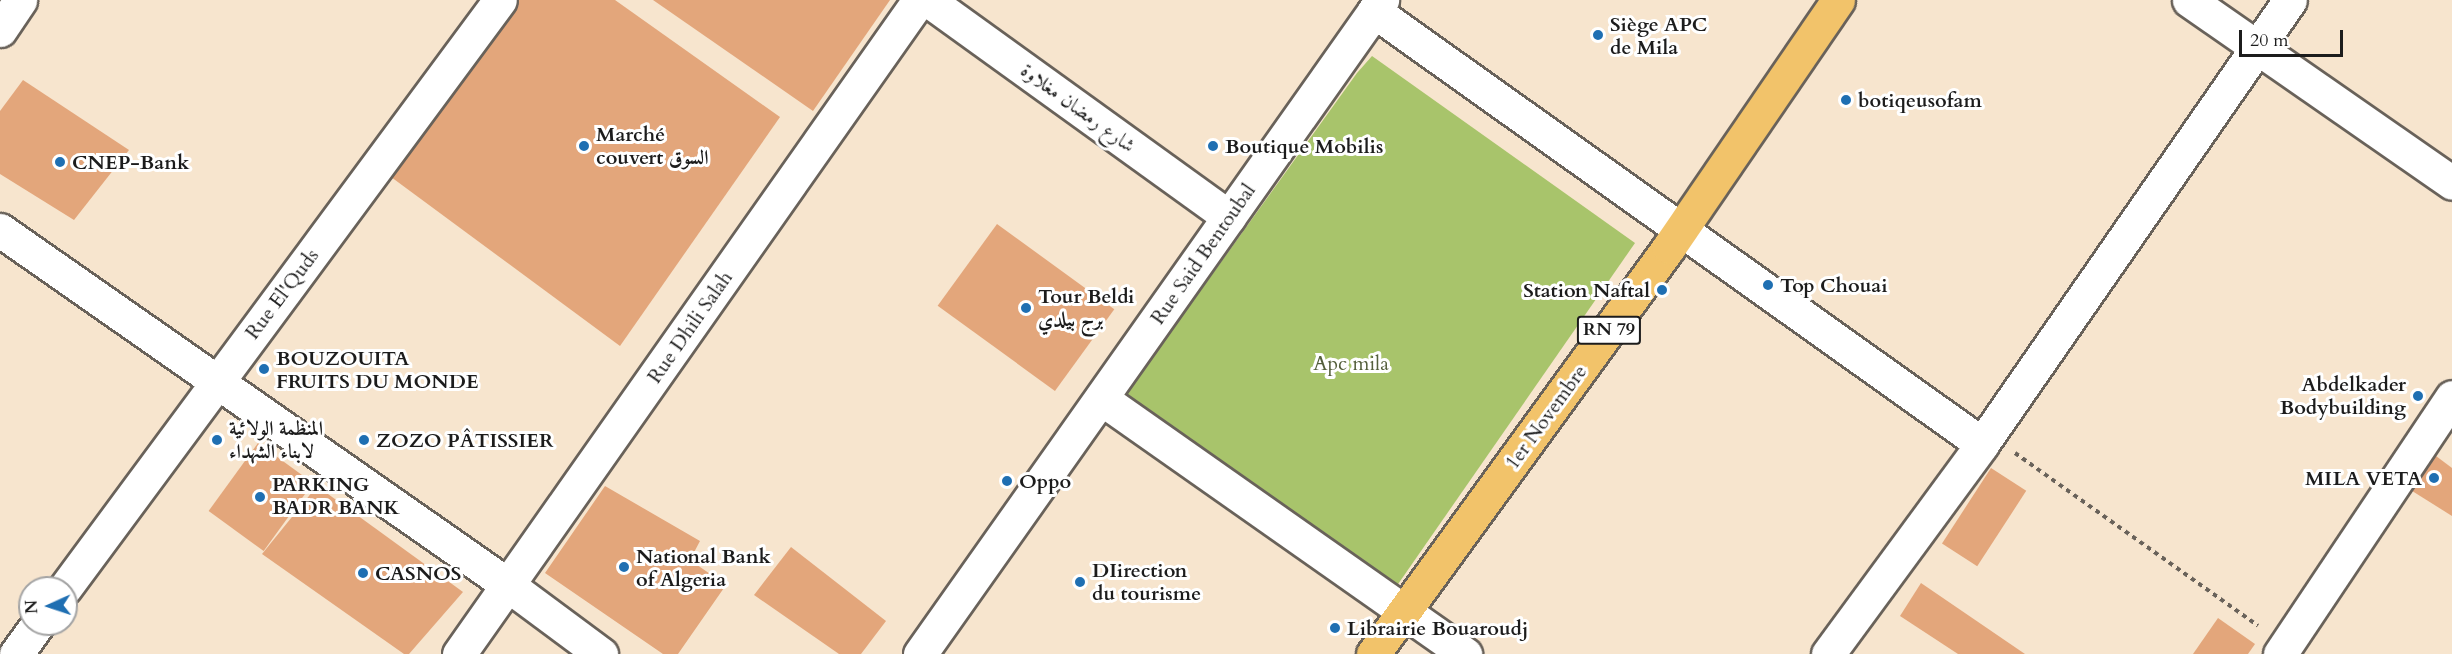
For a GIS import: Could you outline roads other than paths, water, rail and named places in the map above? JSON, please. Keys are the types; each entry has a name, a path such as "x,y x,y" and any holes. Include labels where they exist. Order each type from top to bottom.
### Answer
{"main road":[{"name":"1er Novembre","path":"1373,654 1681,229 1838,0"}],"street":[{"path":"0,30 20,0"},
{"name":"Rue El'Quds","path":"74,576 500,0"},
{"name":"Rue Dhili Salah","path":"459,654 919,0"},
{"name":"شارع رمضان مغلاوة","path":"928,0 1229,217"},
{"path":"2189,0 2452,183"},
{"path":"1834,652 1986,439 2290,0"},
{"path":"1378,5 1681,229 1986,439"},
{"name":"Rue Said Bentoubal","path":"920,654 1378,5"},
{"path":"0,230 508,585 601,654"},
{"path":"2282,650 2452,397"},
{"path":"1102,399 1465,654"},
{"path":"16,654 30,636"}],"place":[{"name":"Siège APC de Mila","path":"1598,35"},
{"name":"botiqeusofam","path":"1846,100"},
{"name":"Marché couvert السوق","path":"584,146"},
{"name":"Boutique Mobilis","path":"1213,146"},
{"name":"CNEP-Bank","path":"60,162"},
{"name":"Top Chouai","path":"1768,285"},
{"name":"Station Naftal","path":"1662,290"},
{"name":"Tour Beldi برج بيلدي","path":"1026,308"},
{"name":"BOUZOUITA FRUITS DU MONDE","path":"264,369"},
{"name":"Abdelkader Bodybuilding","path":"2418,396"},
{"name":"المنظمة الولائية لابناء الشهداء","path":"217,440"},
{"name":"ZOZO PÂTISSIER","path":"364,440"},
{"name":"MILA VETA","path":"2434,478"},
{"name":"Oppo","path":"1007,481"},
{"name":"PARKING BADR BANK","path":"260,497"},
{"name":"National Bank of Algeria","path":"624,567"},
{"name":"CASNOS","path":"363,573"},
{"name":"DIirection du tourisme","path":"1080,582"},
{"name":"Librairie Bouaroudj","path":"1335,628"}],"park label":[{"name":"Apc mila","path":"1351,363"}]}
